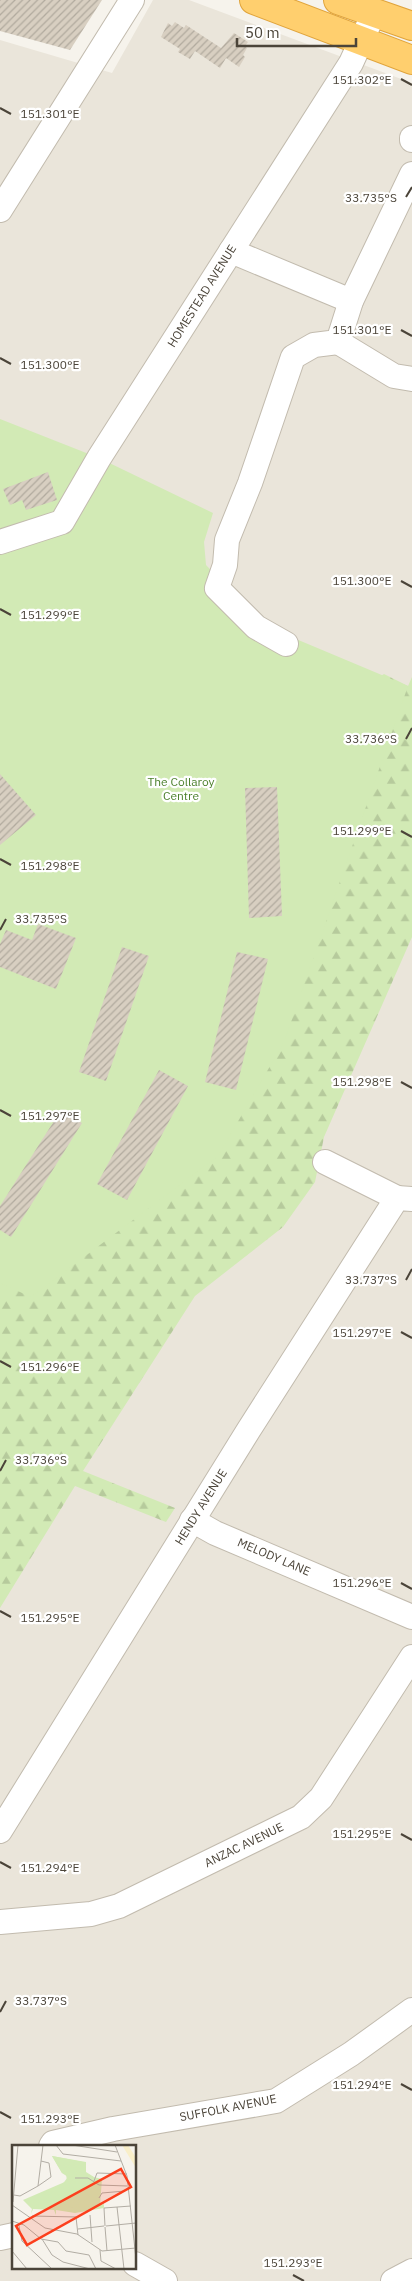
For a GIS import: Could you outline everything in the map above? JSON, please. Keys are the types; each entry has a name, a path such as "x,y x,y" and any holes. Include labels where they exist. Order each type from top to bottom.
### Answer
{"highway":[{"path":"254,0 412,60"},
{"path":"338,0 412,26"}],"street":[{"path":"0,210 132,0"},
{"name":"HOMESTEAD AVENUE","path":"0,542 62,522 99,458 351,63 374,13"},
{"path":"338,342 351,301 412,174"},
{"path":"231,251 351,301"},
{"path":"286,644 256,627 217,588 225,565 227,540 250,483 293,357 314,345 338,342 394,376 412,379"},
{"path":"325,1162 404,1199"},
{"name":"HENDY AVENUE","path":"0,1831 192,1520 404,1199"},
{"name":"MELODY LANE","path":"192,1520 215,1532 412,1617"},
{"name":"ANZAC AVENUE","path":"0,1922 91,1914 119,1906 302,1817 321,1798 412,1657"},
{"name":"SUFFOLK AVENUE","path":"52,2145 53,2143 113,2129 276,2101 351,2054 412,2010"},
{"path":"136,2265 165,2281"},
{"path":"393,2281 412,2271"}],"shaded area":[{"path":"153,0 189,0 412,83 412,2281 0,2281 0,40 112,73"}],"green space":[{"name":"The Collaroy Centre","path":"0,419 99,458 213,513 204,542 206,565 265,626 408,686 284,1042 218,1156 31,1297 0,1283"},
{"path":"384,674 408,686 412,677 412,937 324,1137 315,1182 283,1227 195,1296 83,1471 175,1508 166,1522 75,1486 0,1608 0,910"}],"building":[{"path":"0,0 102,0 70,50 0,31"},
{"path":"175,22 184,28 186,25 221,48 234,33 248,42 243,55 245,57 239,67 226,58 220,68 195,51 190,59 178,52 180,49 161,37 168,23 172,26"},
{"path":"48,472 57,500 26,510 22,500 10,505 3,489"},
{"path":"0,774 36,815 0,845"},
{"path":"277,787 282,916 249,918 245,788"},
{"path":"38,924 76,938 56,989 0,967 0,944 6,930 32,940"},
{"path":"122,947 149,956 106,1081 79,1072"},
{"path":"237,952 268,959 236,1090 205,1082"},
{"path":"159,1070 188,1086 127,1200 97,1184"},
{"path":"61,1110 82,1123 11,1237 0,1230 0,1206"}]}
